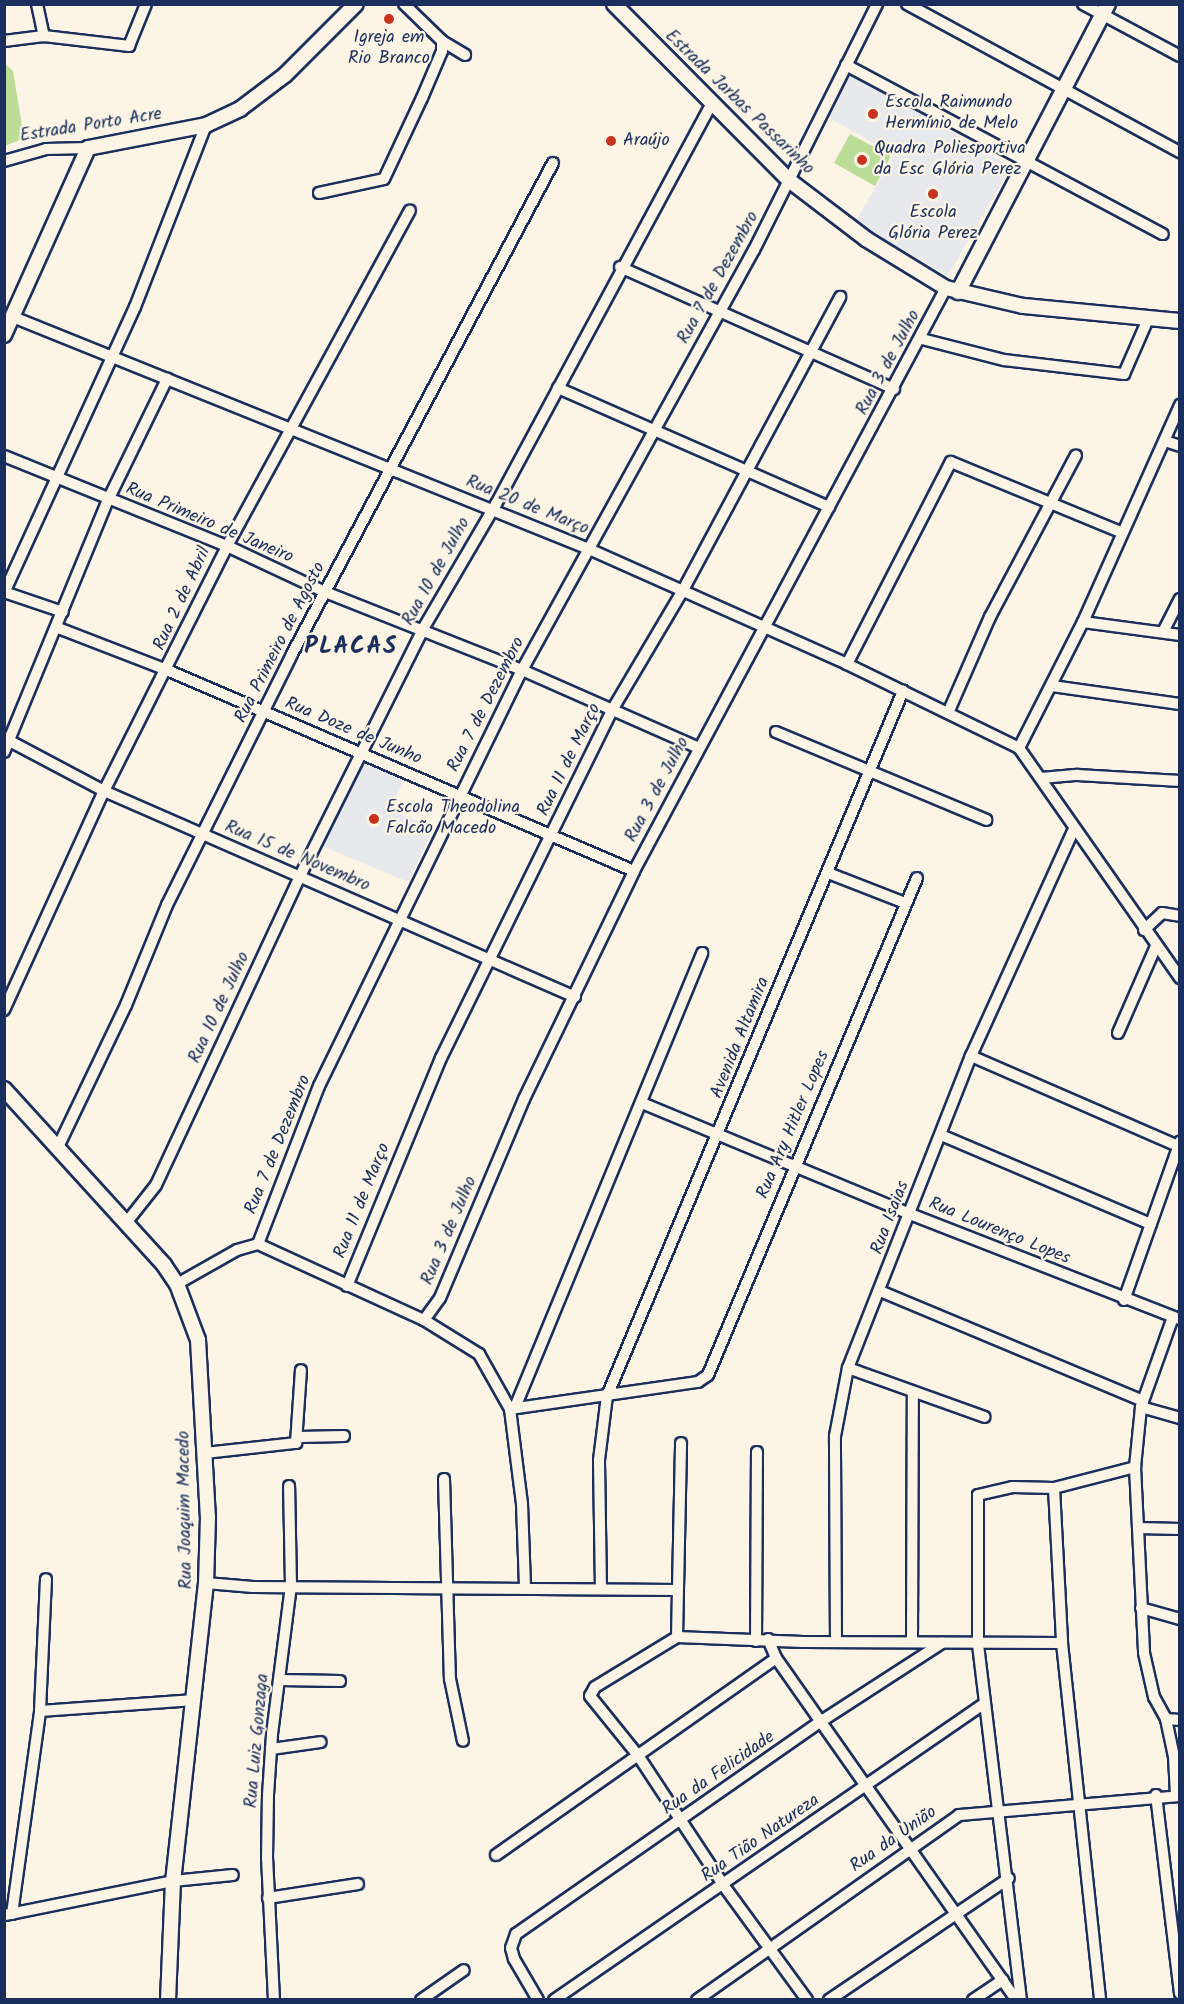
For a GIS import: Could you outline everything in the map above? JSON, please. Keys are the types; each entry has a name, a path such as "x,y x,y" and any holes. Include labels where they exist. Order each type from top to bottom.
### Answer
{"street":[{"path":"37,4 44,36"},
{"path":"4,41 44,36 129,46 146,4"},
{"name":"Estrada Porto Acre","path":"4,161 46,149 88,148 206,125 265,93 356,4"},
{"path":"404,4 442,41 465,55"},
{"name":"Estrada Jarbas Passarinho","path":"614,4 790,181 866,239 952,290 1023,306 1179,321"},
{"name":"Rua 7 de Dezembro","path":"177,1284 237,1250 258,1244 320,1086 399,919 522,670 790,181 877,4"},
{"path":"907,4 1179,152"},
{"path":"1083,4 1105,10 1179,56"},
{"path":"952,290 1105,10"},
{"path":"319,194 384,179 423,98 442,51 442,41"},
{"path":"846,65 1163,234"},
{"name":"Rua 10 de Julho","path":"126,1223 156,1185 299,878 363,754 423,629 558,388 620,267 711,104"},
{"path":"63,612 5,592 167,229 206,125"},
{"path":"4,335 88,148"},
{"name":"Rua Primeiro de Agosto","path":"58,1146 202,835 325,592 553,164"},
{"name":"Rua 2 de Abril","path":"4,1010 104,791 168,670 227,546 410,211"},
{"path":"620,267 720,309 894,389"},
{"name":"Rua 3 de Julho","path":"424,1320 440,1298 524,1099 634,871 761,629 922,339 952,290"},
{"name":"Rua 11 de Março","path":"347,1286 427,1088 492,961 611,712 682,592 840,297"},
{"name":"Rua 20 de Março","path":"13,317 589,549 761,629 847,664 1019,748"},
{"path":"922,339 1004,360 1124,374 1148,318"},
{"path":"4,752 7,739 58,628 108,500 167,379"},
{"path":"558,388 829,507"},
{"path":"1179,405 1083,622 1019,748 1179,978"},
{"path":"1165,441 1179,446"},
{"path":"948,713 990,617 1076,455"},
{"name":"Rua Primeiro de Janeiro","path":"4,456 108,500 227,546 325,592 522,670 611,712 699,748"},
{"path":"847,664 946,465 959,464 1121,532"},
{"path":"1163,632 1179,599"},
{"path":"1083,622 1179,634"},
{"name":"Rua Doze de Junho","path":"58,628 168,670 264,713 552,833 634,871"},
{"path":"1052,686 1179,704"},
{"name":"Avenida Altamira","path":"601,1589 599,1460 607,1396 720,1132 903,691"},
{"path":"776,732 986,820"},
{"name":"Rua 15 de Novembro","path":"7,739 104,791 575,997"},
{"path":"1041,778 1078,775 1179,781"},
{"name":"Rua Isaias","path":"836,1641 835,1436 848,1368 970,1056 1074,829"},
{"path":"828,873 905,903"},
{"name":"Rua Ary Hitler Lopes","path":"607,1396 698,1382 711,1370 917,878"},
{"path":"1144,930 1162,913 1179,916"},
{"path":"1118,1033 1156,946"},
{"path":"513,1407 625,1137 642,1103 702,953"},
{"path":"970,1056 1179,1144 1124,1300"},
{"name":"Rua Joaquim Macedo","path":"4,1089 58,1146 177,1284 198,1340 206,1453 206,1583 195,1700 173,1881 168,2000"},
{"name":"Rua Lourenço Lopes","path":"642,1103 720,1132 795,1167 910,1214 1124,1300 1176,1318"},
{"path":"941,1135 1151,1224"},
{"path":"258,1244 424,1320 480,1354 513,1407 522,1504 525,1587"},
{"path":"880,1291 1179,1418"},
{"path":"1176,1318 1142,1404 1135,1467 1144,1653 1154,1697 1166,1719 1174,1756 1178,1796"},
{"path":"848,1368 913,1394 985,1417"},
{"path":"299,1439 301,1370"},
{"path":"912,1641 913,1394"},
{"path":"513,1407 607,1396"},
{"path":"206,1453 299,1439 344,1436"},
{"path":"677,1637 676,1590 681,1443"},
{"path":"756,1641 757,1452"},
{"path":"1019,2000 1009,1878 978,1644 978,1495 1013,1487 1054,1488 1135,1467"},
{"path":"444,1479 450,1679 463,1741"},
{"name":"Rua Luiz Gonzaga","path":"274,2000 268,1898 271,1749 291,1586 289,1486"},
{"path":"1054,1488 1062,1643 1100,2000"},
{"path":"1138,1528 1179,1529"},
{"path":"46,1579 40,1711 8,1915 173,1881 233,1875"},
{"path":"206,1583 676,1590"},
{"path":"1141,1608 1179,1619"},
{"path":"807,2000 724,1886 637,1754 590,1693 677,1637 756,1641 768,1639 978,1644 1062,1643"},
{"path":"768,1639 776,1658 823,1720 910,1849 1019,2000"},
{"name":"Rua da Felicidade","path":"538,2000 514,1959 511,1948 516,1934 680,1822 823,1720 942,1643"},
{"path":"495,1855 776,1658"},
{"path":"280,1680 340,1681"},
{"path":"40,1711 195,1700"},
{"name":"Rua Tião Natureza","path":"554,2000 724,1886 866,1784 985,1703"},
{"path":"1166,1719 1179,1720"},
{"path":"271,1749 321,1742"},
{"path":"1156,1795 1179,1994"},
{"name":"Rua da União","path":"697,2000 959,1815 1078,1806 1156,1795 1178,1796"},
{"path":"829,2000 1009,1878"},
{"path":"268,1898 358,1884"},
{"path":"421,2000 464,1970"},
{"path":"973,2000 1003,1980"}],"shaded area":[{"name":"Escola Glória Perez","path":"848,70 1011,167 948,276 855,222 894,155 828,117"},
{"name":"Escola Theodolina Falcão Macedo","path":"364,764 404,778 391,809 434,828 408,882 322,846"}],"green space":[{"path":"4,63 13,71 24,138 5,146"},
{"name":"Quadra Poliesportiva da Esc Glória Perez","path":"850,134 891,156 875,186 834,163"}],"place":[{"name":"Igreja em Rio Branco","path":"389,19"},
{"name":"Escola Raimundo Hermínio de Melo","path":"873,114"},
{"name":"Araújo","path":"611,141"},
{"name":"Quadra Poliesportiva da Esc Glória Perez","path":"862,160"},
{"name":"Escola Glória Perez","path":"933,194"},
{"name":"Escola Theodolina Falcão Macedo","path":"374,819"}],"district":[{"name":"PLACAS","path":"351,647"}]}
